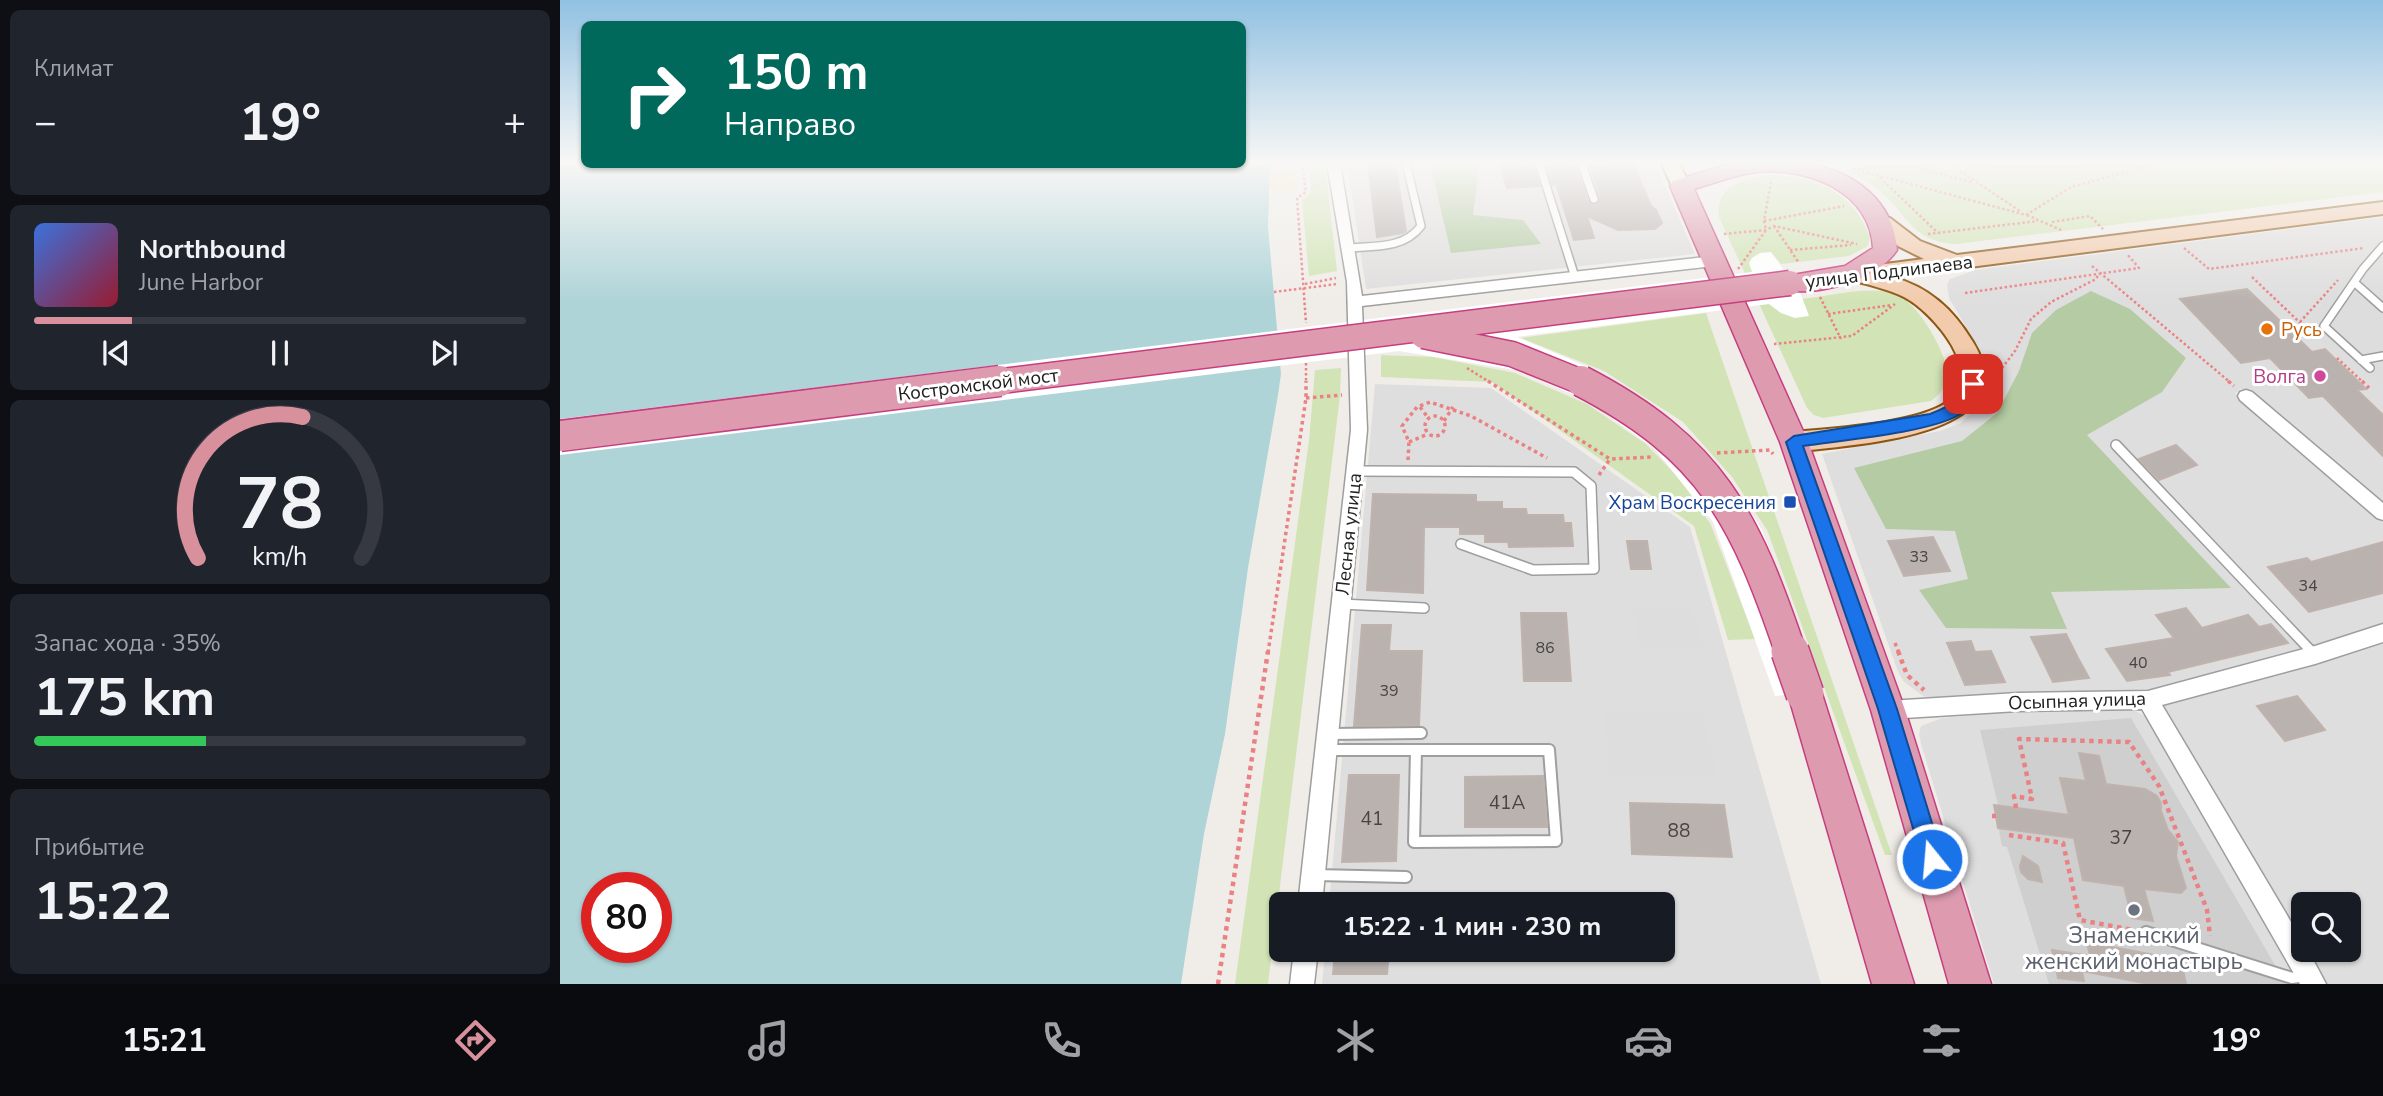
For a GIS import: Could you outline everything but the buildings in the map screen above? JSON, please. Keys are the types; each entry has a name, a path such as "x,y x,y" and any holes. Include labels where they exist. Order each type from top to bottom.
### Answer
{"highway":[{"path":"1694,209 1726,265 1786,452 1888,709 1970,984"},
{"path":"1846,276 1863,269 1885,250 1887,233 1872,209"},
{"name":"улица Подлипаева","path":"1395,331 1795,274 1846,276"},
{"path":"1395,331 1510,354 1567,375 1622,404 1672,441 1707,476 1735,515 1768,591 1805,694 1894,984"},
{"name":"Костромской мост","path":"560,436 1395,331"}],"main road":[{"name":"улица Подлипаева","path":"1846,276 2376,209"},
{"path":"1883,223 1908,245 1932,256 1968,261"},
{"path":"1947,321 1938,285 1945,274 1968,261"},
{"path":"1786,452 1932,419 1954,411 1966,400 1973,384 1972,368 1964,345 1947,321 1920,297 1906,289 1846,276"}],"street":[{"name":"Лесная улица","path":"1312,892 1359,430 1356,302 1341,209"},
{"path":"1356,302 1575,276 1726,265"},
{"path":"2246,396 2383,513"},
{"name":"Осыпная улица","path":"1888,709 2018,702 2148,700 2315,655 2383,633"},
{"path":"2148,700 2312,980"},
{"path":"1302,984 1305,962"}],"lane":[{"path":"1348,248 1409,241 1417,235 1421,226 1417,209"},
{"path":"1554,209 1575,276"},
{"path":"2370,368 2324,326 2383,246"},
{"path":"2354,282 2383,308"},
{"path":"2361,360 2383,356"},
{"path":"2116,445 2315,655"},
{"path":"1355,471 1574,472 1591,486 1594,569 1533,570 1461,544"},
{"path":"1341,604 1424,607"},
{"path":"1327,742 1421,733"},
{"path":"1327,742 1416,750 1549,750 1556,841 1414,842 1416,750"},
{"path":"1314,875 1406,877"},
{"path":"2146,932 2292,978 2312,980"}],"path":[{"path":"1298,209 1306,326"},
{"path":"1766,209 1764,221 1766,230"},
{"path":"1764,221 1831,209"},
{"path":"1912,209 1938,233"},
{"path":"2004,209 2026,215 2036,209"},
{"path":"2017,209 2038,221"},
{"path":"1926,234 2090,216 2102,228"},
{"path":"2052,222 2061,230"},
{"path":"1726,265 1774,226 1859,244 1790,250"},
{"path":"1774,226 1790,250 1795,274"},
{"path":"1722,234 1766,230"},
{"path":"2182,246 2209,269 2366,248"},
{"path":"1965,293 2139,268 2130,257"},
{"path":"2092,266 2246,396"},
{"path":"1989,385 2015,351 2031,319 2051,302 2096,279 2099,274"},
{"path":"2252,277 2319,341"},
{"path":"1275,292 1336,278"},
{"path":"1305,286 1337,284"},
{"path":"1819,295 1841,339"},
{"path":"1772,344 1841,339 1863,330 1897,304 1828,314"},
{"path":"2329,351 2369,388"},
{"path":"1218,984 1306,398 1306,353"},
{"path":"1463,366 1610,459 1663,456"},
{"path":"1306,398 1342,395"},
{"path":"1407,472 1409,442 1402,425 1412,410 1429,402 1453,407 1546,456 1554,472"},
{"path":"1420,406 1429,419"},
{"path":"1444,421 1453,407"},
{"path":"1409,442 1428,434 1444,433 1447,426 1438,418 1429,419 1424,426 1428,434"},
{"path":"1717,453 1770,450 1786,452"},
{"path":"1591,486 1610,459"},
{"path":"2016,808 2014,796 2032,799 2019,738 2129,742 2160,786 2207,910 2212,953"},
{"path":"2009,835 2022,834 2063,843 2080,920 2146,932"}],"shaded area":[{"path":"1354,209 1675,209 1695,254 1366,289"},
{"path":"2383,217 2383,505 2253,393 2240,389 2235,394 2383,523 2383,626 2312,649 2147,692 1935,699 1923,696 1904,682 1898,672 1822,454 1940,431 1961,423 1980,404 1986,386 1987,371 1976,344 1949,298 1947,285 1950,279 1975,270"},
{"path":"2357,265 2383,281 2383,385 2341,347 2331,349 2305,324"},
{"path":"1375,384 1491,388 1690,527 1821,984 1322,984 1324,962 1675,962 1675,892 1330,892"},
{"path":"1633,608 1691,609 1705,648 1639,646"},
{"path":"2383,641 2383,984 2322,984 2309,962 2361,962 2361,892 2291,892 2291,930 2161,706"},
{"name":"Знаменский женский монастырь","path":"2128,707 2150,719 2301,984 1994,984 1921,744 1921,726 1942,718 2017,711"},
{"path":"1605,710 1702,712 1717,776 1609,775"},
{"name":"Знаменский женский монастырь","path":"2131,718 2286,984 2049,984 2007,847 2002,846 1994,805 1998,805 1980,730"}],"green space":[{"path":"1303,209 1330,209 1337,271 1309,276"},
{"path":"1441,209 1474,209 1473,215 1523,220 1541,244 1451,253"},
{"path":"1719,209 1854,209 1870,237 1868,246 1849,256 1781,264 1771,252 1809,315 1802,299 1875,291 1898,295 1906,300 1930,330 1942,354 1947,379 1940,393 1931,401 1823,418 1814,415 1807,408 1719,217"},
{"path":"1897,209 2244,209 1956,244 1943,243 1924,236"},
{"path":"2091,291 2130,309 2186,358 2162,392 2087,435 2231,588 2051,592 2067,629 1946,628 1919,590 1968,579 1955,531 1886,529 1854,468 1962,441 1997,413 2019,371 2032,333 2056,310"},
{"path":"1706,313 1892,855 1885,855 1767,530 1732,477 1683,422 1604,371 1521,338"},
{"path":"1381,355 1433,357 1515,373 1587,404 1646,444 1681,480 1711,525 1755,639 1728,640 1694,526 1492,382 1381,377"},
{"path":"1341,368 1340,396 1279,892 1269,892 1271,962 1268,984 1235,984 1309,440 1315,370"}],"water":[{"path":"560,209 1269,209 1281,374 1248,568 1225,734 1204,834 1181,984 560,984"}],"pier":[{"path":"1771,252 1801,295 1809,316 1795,318 1781,313 1769,304 1517,337 1602,373 1685,430 1732,483 1762,530 1823,690 1775,696 1713,522 1654,448 1586,400 1515,370 1399,351 560,455 560,419 1752,272 1749,263 1752,258 1760,253"}],"place":[{"name":"Русь","path":"2267,329"},
{"name":"Волга","path":"2320,376"},
{"name":"Храм Воскресения","path":"1790,502"},
{"name":"Знаменский женский монастырь","path":"2134,910"}],"route":[{"path":"1932,859 1888,709 1794,442 1932,419 1954,411 1966,400 1973,384"}]}
